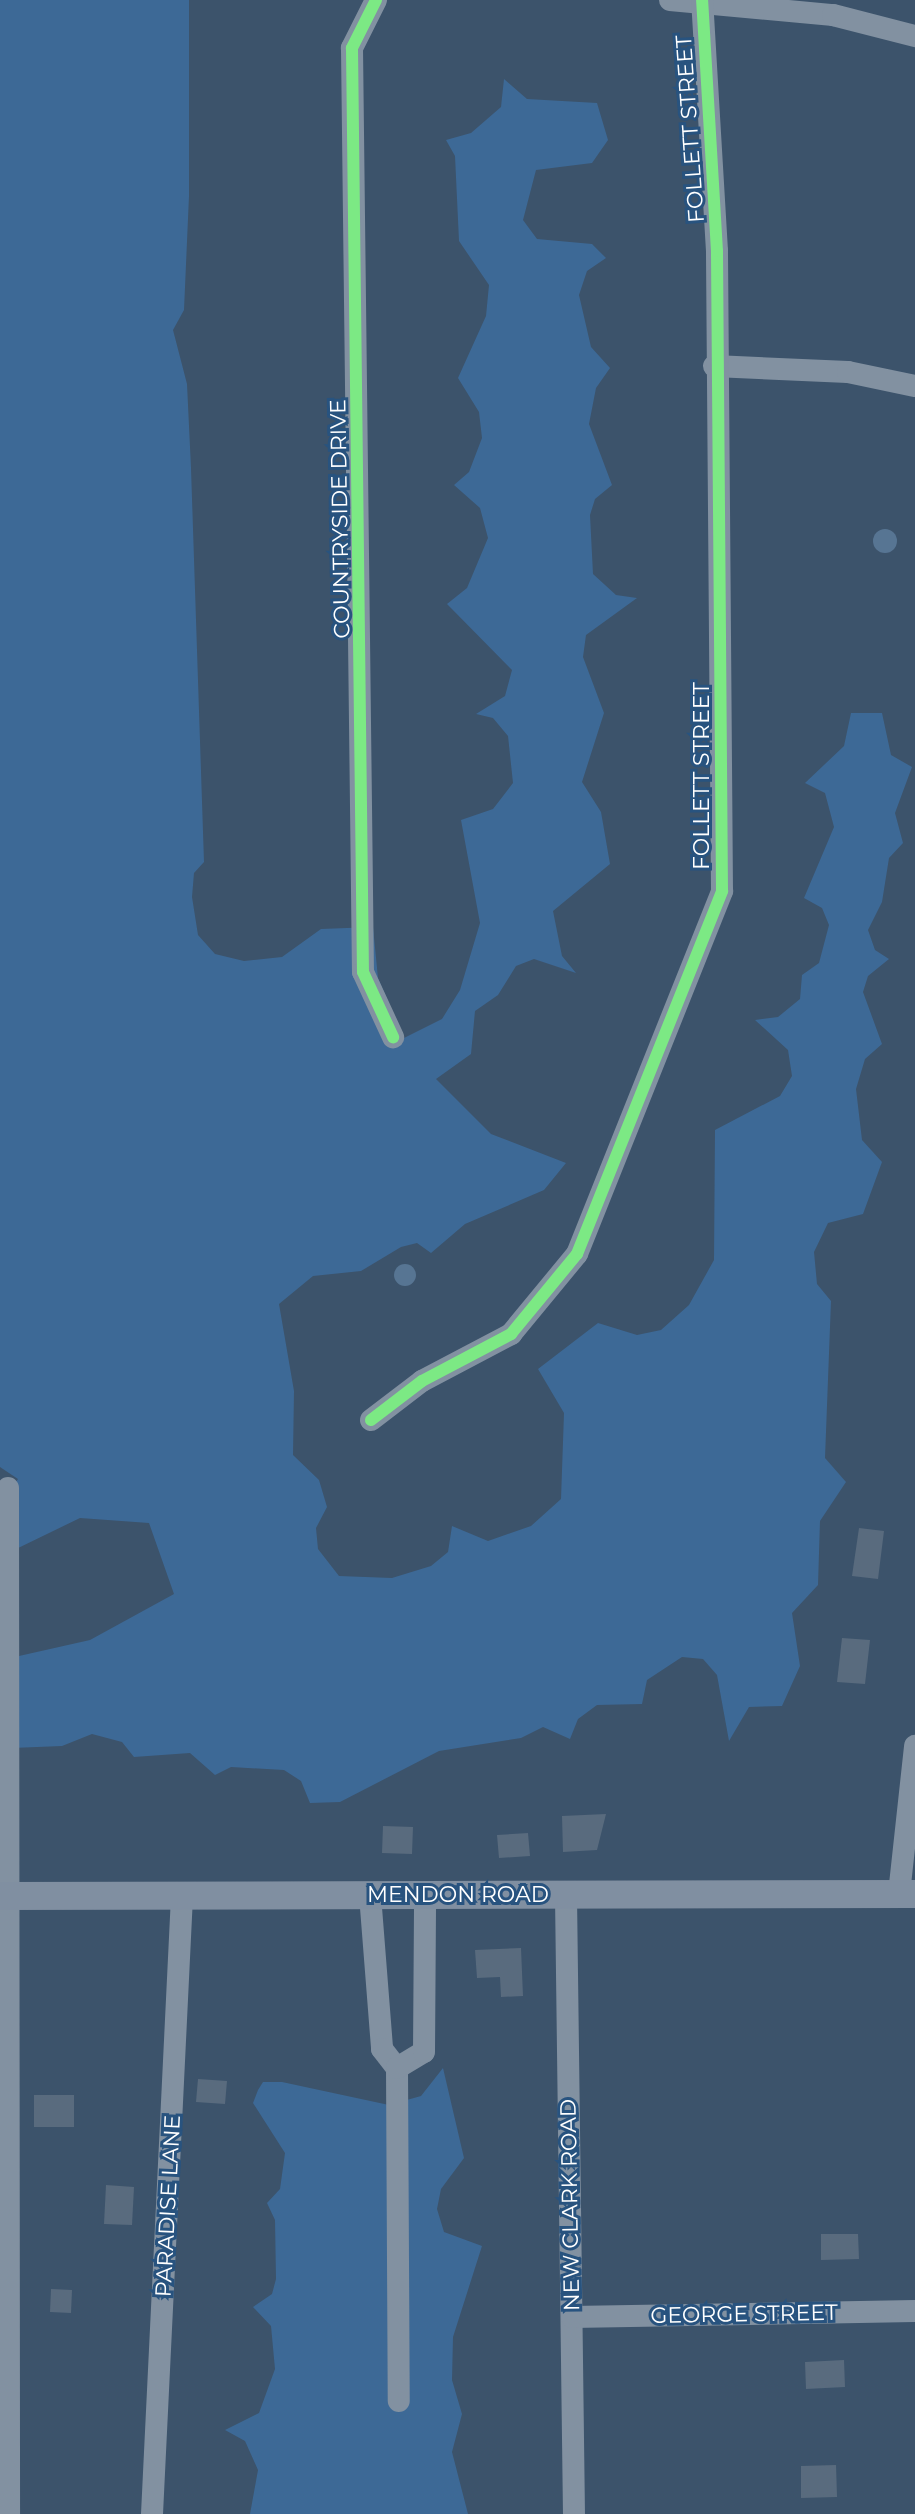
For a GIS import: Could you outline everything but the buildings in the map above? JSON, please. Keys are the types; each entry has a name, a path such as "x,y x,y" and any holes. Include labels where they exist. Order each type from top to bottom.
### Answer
{"main road":[{"name":"MENDON ROAD","path":"6,1896 907,1894"}],"street":[{"name":"COUNTRYSIDE DRIVE","path":"376,0 352,48 363,972 393,1037"},
{"path":"670,0 833,15 915,36"},
{"name":"FOLLETT STREET","path":"371,1420 422,1381 511,1334 577,1254 722,891 722,529 714,366 717,251 702,2"},
{"path":"714,366 848,372 915,386"},
{"path":"8,1488 3,1648 9,2514"},
{"path":"907,1894 915,1746"},
{"path":"370,1895 382,2049 397,2068 399,2401"},
{"path":"397,2068 424,2052 425,1895"},
{"name":"NEW CLARK ROAD","path":"566,1896 574,2514"},
{"name":"PARADISE LANE","path":"152,2514 182,1897"},
{"name":"GEORGE STREET","path":"572,2317 915,2311"}],"shaded area":[{"path":"0,0 189,0 189,196 184,310 173,330 187,384 191,468 204,862 194,873 192,897 198,935 215,954 244,961 282,957 321,929 373,927 378,978 404,1038 442,1019 460,990 480,923 461,820 493,809 513,783 508,736 493,718 476,714 505,696 512,670 447,604 467,588 488,538 480,508 454,485 469,472 482,438 479,412 458,378 486,316 489,285 459,241 455,156 446,140 471,133 501,107 504,79 527,99 597,103 608,140 592,163 536,170 523,220 537,239 592,244 606,258 587,271 579,295 591,347 610,368 596,388 589,424 612,485 595,499 590,515 593,574 616,595 637,598 586,635 583,657 604,713 582,782 601,812 610,864 553,911 562,956 576,973 534,959 516,966 498,995 475,1011 471,1054 436,1079 491,1134 566,1163 544,1190 465,1224 431,1253 417,1243 401,1247 361,1271 313,1276 279,1304 294,1391 293,1455 319,1480 327,1507 316,1528 318,1549 339,1576 392,1578 431,1566 448,1552 452,1526 488,1541 531,1526 561,1499 564,1413 538,1369 598,1323 637,1335 661,1330 689,1305 714,1260 715,1130 780,1096 792,1076 788,1050 755,1020 778,1017 800,999 802,975 819,963 829,925 822,908 804,898 834,827 825,793 805,783 844,746 851,713 882,713 891,755 912,767 895,813 903,843 889,858 882,902 868,930 875,950 889,959 868,976 863,992 882,1044 865,1059 856,1089 862,1140 882,1162 863,1214 828,1223 814,1252 817,1284 831,1301 825,1458 846,1482 820,1521 818,1585 792,1613 800,1666 782,1706 749,1707 729,1741 717,1675 703,1659 682,1657 647,1680 642,1704 597,1705 578,1719 570,1739 543,1727 521,1738 439,1751 340,1802 310,1803 301,1781 284,1770 231,1767 215,1775 190,1753 134,1757 122,1742 92,1734 62,1746 12,1748 19,1656 90,1640 174,1594 149,1523 80,1518 12,1551 7,1495 18,1479 0,1467"},
{"path":"885,529 896,536 897,541 890,552 885,553 874,546 873,541 880,530"},
{"path":"405,1264 413,1267 416,1275 413,1283 405,1286 397,1283 394,1275 397,1267"},
{"path":"443,2068 464,2158 441,2189 437,2209 444,2232 482,2246 453,2337 452,2380 462,2414 452,2452 468,2514 250,2514 258,2470 245,2441 225,2430 259,2413 275,2369 271,2326 253,2307 272,2294 276,2279 275,2220 267,2203 280,2189 285,2153 253,2103 258,2090 263,2082 282,2082 389,2105 421,2096"}],"cycle path":[{"path":"376,0 352,48 363,972 393,1037"},
{"path":"371,1420 422,1381 511,1334 577,1254 722,891 717,251 702,0"}]}
